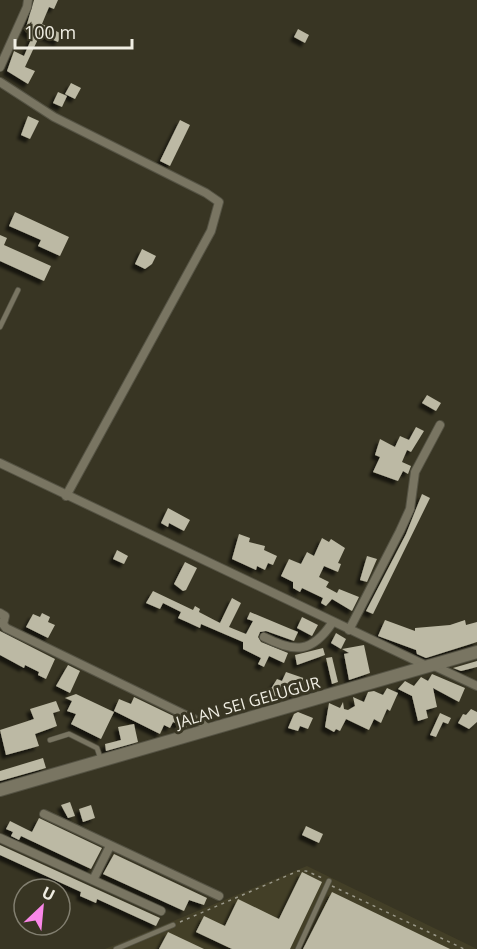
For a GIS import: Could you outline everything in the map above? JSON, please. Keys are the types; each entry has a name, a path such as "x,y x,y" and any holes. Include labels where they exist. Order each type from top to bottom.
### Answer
{"main road":[{"name":"JALAN SEI GELUGUR","path":"0,790 477,652"}],"street":[{"path":"0,67 28,0"},
{"path":"0,82 54,117 206,193 219,202 212,231 66,496"},
{"path":"349,630 410,509 415,472 440,425"},
{"path":"0,464 332,623 477,686"},
{"path":"0,613 5,616 3,624 6,628 202,723 210,731"},
{"path":"264,637 294,649 306,647 317,642 332,623"},
{"path":"44,814 219,896"},
{"path":"0,838 161,911"},
{"path":"93,880 110,846"}],"lane":[{"path":"0,327 18,290"},
{"path":"50,740 69,735 97,748 102,761"},
{"path":"298,949 329,881"},
{"path":"116,949 173,926"}],"path":[{"path":"173,926 298,871 306,871 329,881 332,886 464,949"}],"shaded area":[{"path":"307,866 477,949 105,949"}],"building":[{"path":"34,0 58,0 54,9 49,7 42,24 62,34 58,42 42,35 38,39 25,67 35,71 28,84 7,71 14,51 24,56 32,37 25,31"},
{"path":"298,29 309,35 305,43 294,37"},
{"path":"71,83 81,88 75,99 65,94"},
{"path":"58,92 67,96 62,107 53,103"},
{"path":"28,116 39,121 30,139 21,135"},
{"path":"180,120 190,125 170,166 160,161"},
{"path":"15,212 69,237 60,256 38,246 41,240 9,226"},
{"path":"0,235 7,238 4,245 51,266 44,281 0,261"},
{"path":"142,249 156,256 152,264 145,269 135,264"},
{"path":"427,395 441,403 436,411 422,403"},
{"path":"416,427 424,431 411,452 407,450 402,462 411,466 408,474 403,471 398,481 373,472 380,457 375,455 380,439 395,447 400,436 409,440"},
{"path":"422,494 430,498 373,614 366,611 406,534"},
{"path":"168,508 190,520 184,531 169,523 168,527 161,523"},
{"path":"239,534 250,538 249,542 265,546 264,550 277,556 273,565 268,563 265,570 257,566 256,570 232,559"},
{"path":"322,538 329,542 331,539 345,548 338,563 341,564 338,572 324,566 319,577 329,582 326,587 337,593 339,589 359,597 352,611 332,599 326,606 321,603 323,598 302,588 300,592 293,588 293,582 281,576 289,559 301,564 307,552 314,556"},
{"path":"117,550 128,556 124,564 113,559"},
{"path":"367,556 377,559 367,582 360,580"},
{"path":"185,562 197,568 186,590 183,591 174,584"},
{"path":"153,591 193,610 195,606 200,609 199,612 220,623 232,598 241,603 229,627 246,634 253,621 247,619 250,612 298,632 294,641 266,631 260,632 258,637 261,642 288,653 284,663 269,656 264,667 258,664 261,658 243,649 243,642 201,624 200,628 178,618 181,612 163,603 160,609 146,603"},
{"path":"42,613 50,617 48,622 55,625 48,638 26,627 33,614 40,617"},
{"path":"302,617 318,625 312,636 297,628"},
{"path":"385,620 415,631 415,628 450,625 465,620 466,625 477,622 477,642 426,658 417,654 416,650 378,636"},
{"path":"0,631 55,659 46,679 38,675 39,672 25,665 24,668 0,655"},
{"path":"336,633 346,639 341,649 331,643"},
{"path":"364,645 370,673 349,680 344,654 349,653 342,649"},
{"path":"323,648 325,655 297,665 295,655"},
{"path":"332,657 338,682 332,684 326,658"},
{"path":"477,661 477,667 461,671 453,668"},
{"path":"68,665 80,671 70,693 56,686"},
{"path":"286,672 318,683 315,690 301,687 297,695 285,693 272,698 269,692 277,679 282,681"},
{"path":"432,674 465,688 459,702 433,688 437,707 426,710 428,718 418,721 412,696 398,689 405,681 414,686 421,677 428,681"},
{"path":"387,688 398,693 390,711 387,709 381,723 374,719 369,730 346,719 340,731 336,729 334,732 325,727 329,703 340,708 343,702 344,709 348,710 355,706 353,697 364,702 368,692 374,691 383,695"},
{"path":"76,694 114,712 101,739 71,724 76,714 67,711 72,701 65,698"},
{"path":"134,697 188,723 186,728 173,722 170,728 164,725 160,734 114,711 119,699 131,704"},
{"path":"56,701 60,711 53,713 57,726 35,734 39,746 6,755 0,730 34,719 30,709"},
{"path":"471,709 477,712 477,722 469,729 458,723 463,714 466,715"},
{"path":"298,712 313,718 308,729 300,726 298,731 288,728 294,714"},
{"path":"440,713 451,718 448,724 443,722 436,737 430,735"},
{"path":"134,724 138,742 106,751 105,744 121,740 118,727"},
{"path":"43,758 46,768 0,781 0,771"},
{"path":"70,802 75,816 68,818 61,805"},
{"path":"91,805 95,818 83,822 79,809"},
{"path":"39,818 102,848 91,869 21,836 19,840 11,836 13,832 6,829 10,821 32,832"},
{"path":"306,826 323,834 319,843 302,835"},
{"path":"0,845 70,877 48,877 0,855"},
{"path":"114,854 207,898 204,905 189,900 184,911 103,874"},
{"path":"302,872 322,882 290,949 232,949 196,932 204,916 225,926 238,899 279,919"},
{"path":"72,878 160,918 156,926 97,899 96,903 80,896 81,892 72,888"},
{"path":"332,892 450,949 303,949"},
{"path":"168,932 204,949 159,949"}]}
